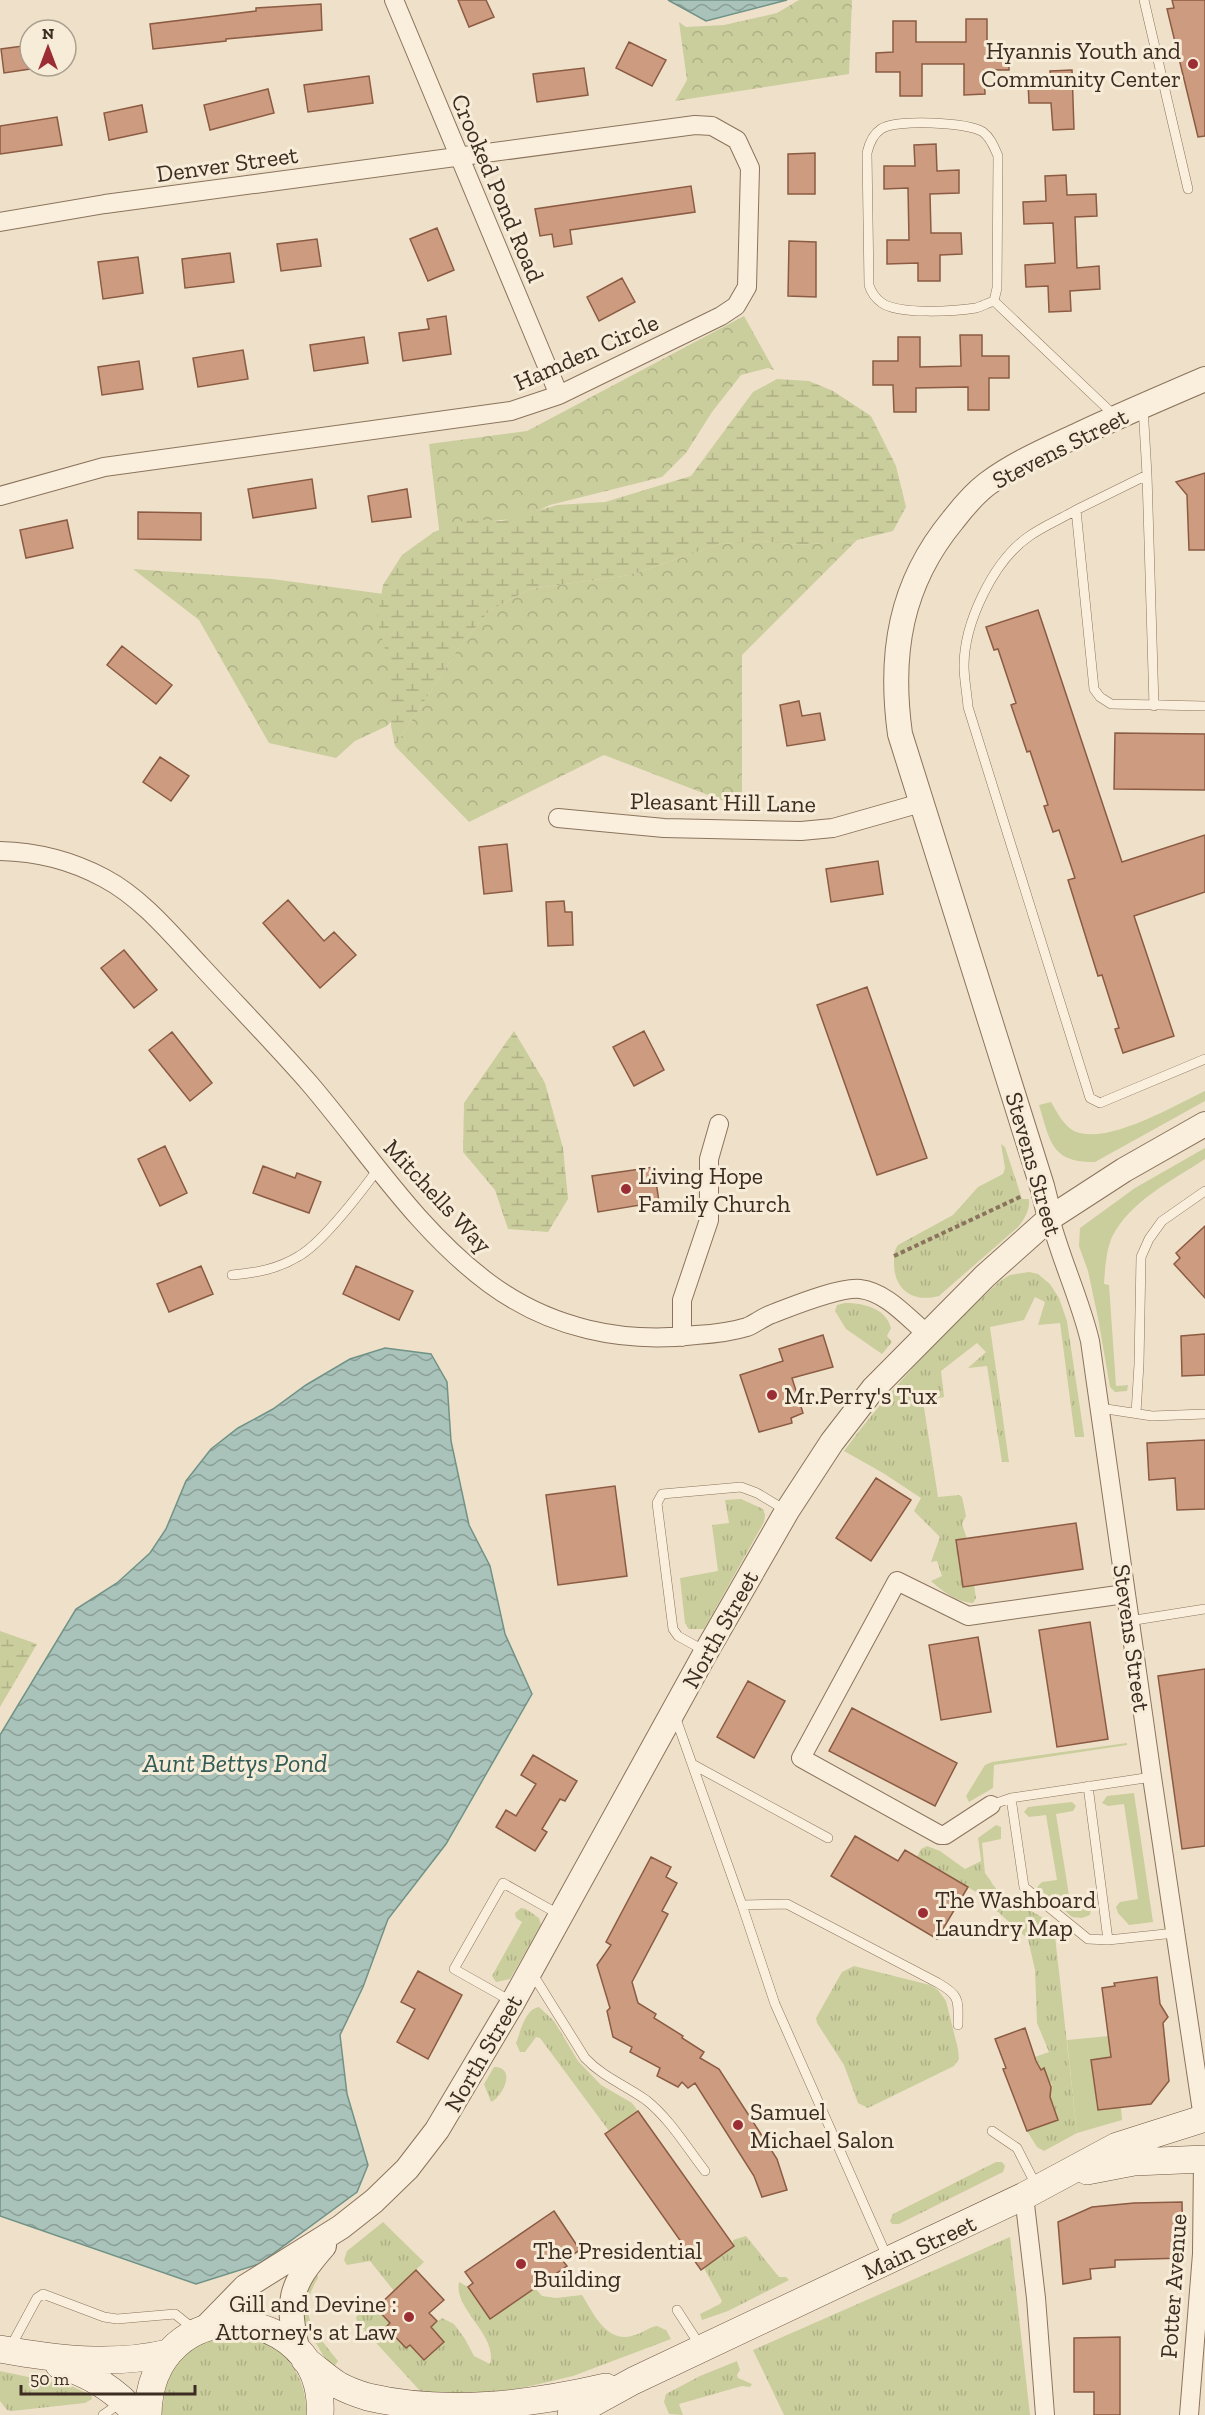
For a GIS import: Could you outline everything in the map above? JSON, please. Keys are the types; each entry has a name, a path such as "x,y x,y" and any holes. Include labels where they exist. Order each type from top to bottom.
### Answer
{"main road":[{"name":"Main Street","path":"571,2415 633,2381 1031,2193 1117,2146 1204,2118"},
{"path":"1066,2175 1134,2162 1204,2159"},
{"name":"Main Street","path":"201,2330 225,2323 245,2324 265,2329 283,2338 339,2385 388,2404 431,2412 455,2412 526,2404 633,2381"},
{"path":"148,2415 148,2399 152,2382 168,2353 179,2342 201,2330"},
{"path":"4,2349 80,2360 127,2360 168,2353"},
{"path":"4,2349 88,2376 105,2385 121,2410"},
{"path":"302,2356 317,2385 320,2415"}],"street":[{"name":"Crooked Pond Road","path":"394,0 559,395"},
{"name":"Hamden Circle","path":"0,496 104,467 511,411 559,395 721,316 736,306 747,287 750,168 737,141 724,131 712,126 695,125 460,158"},
{"name":"Denver Street","path":"0,222 105,204 460,158"},
{"name":"Stevens Street","path":"1204,2118 1174,1934 1100,1408 1083,1311 1058,1247 1042,1186 900,734 895,673 906,604 918,573 931,548 967,502 987,484 1035,455 1116,417 1205,380"},
{"name":"Pleasant Hill Lane","path":"558,818 664,828 801,831 833,828 921,803"},
{"name":"Mitchells Way","path":"0,852 37,853 69,861 105,878 131,895 164,927 310,1085 410,1207 456,1254 488,1282 523,1304 569,1325 591,1332 635,1337 682,1337 748,1327 770,1314 850,1289 870,1291 878,1295 926,1333"},
{"path":"682,1337 682,1300 709,1220 709,1159 719,1124"},
{"name":"North Street","path":"201,2330 245,2287 341,2227 391,2186 438,2130 531,1971 706,1652 787,1511 832,1442 867,1396 926,1333 1050,1218 1124,1170 1205,1124"},
{"path":"991,1805 945,1835 939,1836 801,1758 897,1581 968,1616 1125,1594"},
{"name":"Potter Avenue","path":"1189,2415 1202,2286 1204,2159"},
{"path":"1031,2193 1045,2415"},
{"name":"North Street","path":"302,2356 292,2325 294,2288 300,2275 341,2227"}],"lane":[{"path":"1144,0 1188,189"},
{"path":"899,124 951,125 970,127 983,132 990,138 998,156 997,288 994,301 978,308 916,310 890,307 883,304 871,292 867,153 869,143 880,129 899,124"},
{"path":"994,301 1116,417"},
{"path":"1143,406 1154,706"},
{"path":"1147,475 1027,537 996,572 974,616 968,639 964,665 968,707 1090,1098 1100,1103 1205,1059"},
{"path":"1076,510 1094,689 1100,698 1111,704 1205,706"},
{"path":"232,1275 262,1272 302,1255 356,1198 378,1169"},
{"path":"1136,1413 1141,1257 1149,1239 1162,1221 1205,1191"},
{"path":"1100,1408 1152,1416 1205,1414"},
{"path":"706,1652 678,1636 673,1629 659,1525 658,1498 662,1494 741,1487 757,1493 787,1511"},
{"path":"1130,1621 1205,1609"},
{"path":"674,1711 775,2004 889,2261"},
{"path":"692,1764 828,1838"},
{"path":"991,1805 1011,1798 1152,1777"},
{"path":"1088,1786 1108,1940"},
{"path":"1011,1798 1024,1887 1088,1939 1108,1940 1174,1934"},
{"path":"513,2002 454,1969 503,1883 561,1916"},
{"path":"742,1905 787,1904 951,1990 958,1999 957,2025"},
{"path":"531,1971 585,2058 596,2069 646,2100 663,2116 705,2171"},
{"path":"992,2131 1017,2148 1031,2193"},
{"path":"4,2349 43,2294 104,2317 117,2319 176,2314 201,2330"},
{"path":"677,2310 702,2349"}],"path":[{"path":"894,1256 1025,1194"}],"green space":[{"path":"799,0 852,0 849,74 675,101 687,80 679,22 686,27 724,25 777,13"},
{"path":"744,316 774,370 768,368 741,375 712,412 686,453 662,477 550,505 523,518 456,524 440,537 429,444 527,431"},
{"path":"777,379 809,381 833,391 871,416 896,466 906,507 893,531 857,540 799,545 761,541 720,544 630,575 530,589 489,611 460,646 395,746 391,726 390,668 377,619 383,585 402,555 434,532 468,519 502,521 557,505 605,502 691,476 753,392"},
{"path":"857,540 742,655 742,808 604,755 469,822 395,746 460,646 489,611 530,589 630,575 720,544 761,541 799,545"},
{"path":"133,569 272,579 391,595 397,715 387,726 355,741 336,758 269,743 199,620"},
{"path":"514,1031 545,1083 563,1148 568,1199 548,1232 508,1229 495,1190 463,1152 464,1103"},
{"path":"1205,1091 1205,1101 1095,1162 1069,1159 1061,1154 1050,1139 1039,1105 1051,1102 1063,1122 1074,1131 1088,1134 1104,1133 1141,1122"},
{"path":"1001,1144 1005,1147 1022,1199 1029,1199 1028,1210 1023,1220 939,1296 921,1298 913,1296 897,1281 894,1256 898,1245 953,1215 978,1187 1003,1174 1005,1168"},
{"path":"1205,1148 1205,1159 1166,1183 1141,1202 1120,1224 1110,1242 1104,1284 1109,1285 1116,1386 1128,1385 1127,1391 1115,1392 1110,1387 1088,1271 1079,1246 1080,1228 1135,1188"},
{"path":"1029,1272 1038,1274 1050,1284 1059,1298 1067,1321 1084,1437 1075,1437 1060,1323 1038,1325 1045,1302 1035,1297 1024,1320 990,1327 1009,1462 1002,1462 987,1366 968,1368 986,1352 977,1343 941,1371 944,1397 923,1401 938,1497 959,1495 962,1497 966,1516 962,1524 967,1539 976,1598 973,1603 961,1601 950,1596 931,1581 942,1576 937,1561 931,1562 940,1537 914,1511 921,1498 844,1451 918,1362 958,1321 1000,1281 1010,1275"},
{"path":"845,1303 873,1308 888,1321 891,1328 887,1336 892,1342 882,1354 846,1329 835,1311 837,1305"},
{"path":"741,1499 763,1509 764,1522 704,1629 689,1629 685,1623 680,1578 718,1571 712,1525 729,1523 725,1500"},
{"path":"0,1631 37,1644 0,1707"},
{"path":"1127,1743 1127,1745 994,1765 993,1788 969,1802 966,1796 985,1765 992,1762"},
{"path":"1134,1793 1153,1922 1129,1925 1118,1913 1116,1907 1120,1902 1138,1899 1124,1804 1108,1806 1102,1803 1107,1796"},
{"path":"1072,1802 1076,1806 1073,1811 1056,1814 1071,1908 1088,1906 1091,1909 1090,1915 1082,1918 1072,1917 1037,1887 1042,1882 1057,1880 1046,1815 1029,1817 1024,1812 1028,1807"},
{"path":"996,1825 1001,1827 1001,1839 982,1843 985,1873 993,1884 983,1875 978,1838"},
{"path":"927,1846 940,1851 965,1869 981,1861 985,1875 1000,1893 1040,1916 1054,1927 1077,2133 1044,2151 1037,2147 1027,2131 1058,2120 1048,2094 1052,2084 1046,2081 1049,2080 1044,2069 1041,2070 1037,2061 1033,2062 1032,2058 1049,2052 1037,2023 1035,1970 1028,1939 976,1892 917,1857 921,1849"},
{"path":"521,1908 539,1918 541,1925 510,1979 496,1982 492,1976 522,1922 516,1918 515,1913"},
{"path":"854,1966 930,1985 938,1990 946,2001 959,2059 954,2066 868,2108 858,2103 844,2065 816,2018 842,1972"},
{"path":"539,2007 554,2021 578,2061 601,2085 632,2103 638,2111 609,2131 540,2038 536,2037 525,2052 520,2052 516,2043 524,2021 530,2012"},
{"path":"1109,2036 1111,2057 1091,2060 1097,2109 1121,2107 1122,2120 1077,2133 1067,2040"},
{"path":"494,2067 501,2068 505,2072 506,2083 500,2094 491,2102 484,2084"},
{"path":"996,2162 1002,2162 1005,2166 1003,2172 899,2224 892,2224 890,2221 893,2214"},
{"path":"383,2222 424,2262 394,2291 370,2261 347,2265 344,2260 347,2251"},
{"path":"746,2236 779,2277 786,2277 789,2280 728,2311 702,2320 700,2314 722,2301 704,2268 734,2247 733,2240"},
{"path":"1010,2237 1030,2415 784,2415 753,2350"},
{"path":"317,2274 318,2278 308,2302 308,2313 322,2341 338,2361 334,2367 324,2357 312,2336 302,2309 304,2290"},
{"path":"459,2282 468,2287 490,2318 535,2288 542,2296 556,2298 582,2295 602,2326 617,2336 635,2335 657,2326 666,2330 671,2339 573,2376 522,2388 480,2393 422,2393 357,2322 356,2317 370,2304 390,2323 386,2327 406,2348 410,2345 424,2360 444,2342 431,2327 442,2318 454,2324 474,2356 490,2364 491,2353 488,2343 462,2302"},
{"path":"226,2336 250,2337 263,2341 284,2356 299,2377 306,2402 306,2415 161,2415 168,2378 174,2365 193,2348"},
{"path":"737,2361 740,2370 738,2378 752,2384 750,2387 742,2386 679,2404 683,2415 669,2414 664,2402 666,2394 700,2376"},
{"path":"0,2371 71,2386 91,2395 92,2399 85,2403 7,2410 0,2401"}],"water":[{"path":"668,0 787,0 706,21"},
{"name":"Aunt Bettys Pond","path":"385,1348 431,1354 447,1382 451,1441 469,1525 490,1566 505,1634 532,1694 446,1844 388,1919 363,1987 340,2035 347,2094 368,2165 357,2192 259,2264 196,2284 0,2216 0,1735 76,1609 117,1583 150,1553 166,1529 186,1481 211,1449 238,1428 273,1409 306,1385 350,1359"}],"building":[{"path":"458,0 486,0 494,17 469,27"},
{"name":"Hyannis Youth and Community Center","path":"1172,0 1205,0 1205,136 1198,137 1167,9 1174,8"},
{"path":"321,4 322,30 153,49 150,24 256,11 256,8"},
{"path":"966,19 987,19 987,49 1009,49 1009,70 984,70 985,94 964,95 964,64 922,64 922,96 900,96 900,72 876,72 876,53 893,52 893,21 916,21 916,42 966,42"},
{"path":"629,42 666,60 652,86 616,68"},
{"path":"18,47 18,71 4,73 1,49"},
{"path":"584,68 588,95 537,102 533,74"},
{"path":"1072,70 1074,129 1053,130 1051,103 1029,103 1028,82 1051,81 1050,71"},
{"path":"369,76 373,103 308,112 304,85"},
{"path":"268,89 274,113 210,130 204,105"},
{"path":"142,105 147,132 109,140 104,113"},
{"path":"57,117 62,145 0,154 0,126"},
{"path":"936,144 937,171 959,170 959,193 930,194 931,233 961,233 962,254 940,255 940,281 918,281 918,263 887,264 887,240 909,240 908,188 884,189 884,166 915,166 914,145"},
{"path":"815,153 815,194 788,194 788,154"},
{"path":"1066,175 1067,195 1096,194 1097,216 1075,217 1077,268 1099,266 1100,289 1070,291 1071,311 1049,312 1048,286 1026,287 1025,265 1055,263 1053,223 1024,224 1023,202 1046,201 1045,176"},
{"path":"691,186 695,212 570,230 572,244 554,247 552,234 540,236 535,209"},
{"path":"437,228 454,270 428,281 410,239"},
{"path":"317,239 321,266 281,271 277,244"},
{"path":"789,241 816,242 816,297 788,296"},
{"path":"230,253 234,282 185,288 182,259"},
{"path":"138,257 143,293 103,299 98,262"},
{"path":"622,278 635,302 599,321 587,297"},
{"path":"446,316 451,354 403,361 399,333 429,329 427,319"},
{"path":"960,335 982,335 982,356 1009,356 1009,378 989,378 989,410 968,410 968,387 916,388 916,412 894,412 893,385 873,385 873,361 898,361 898,337 920,337 920,367 961,366"},
{"path":"364,337 368,363 314,371 310,345"},
{"path":"243,350 248,379 198,387 193,358"},
{"path":"139,361 143,389 102,395 98,367"},
{"path":"1205,473 1205,550 1189,550 1187,495 1176,482"},
{"path":"312,479 316,508 253,518 248,489"},
{"path":"407,489 411,517 372,522 368,496"},
{"path":"138,512 201,513 201,540 138,539"},
{"path":"67,520 73,548 26,558 20,530"},
{"path":"1038,610 1122,862 1205,835 1205,892 1134,916 1174,1036 1123,1053 1115,1029 1119,1028 1102,975 1098,976 1068,880 1075,878 1059,830 1053,832 1044,806 1048,805 1030,751 1027,752 1011,705 1016,703 998,649 994,650 986,627"},
{"path":"122,646 172,685 156,704 107,665"},
{"path":"799,701 802,716 820,713 825,740 787,746 780,705"},
{"path":"1115,733 1205,734 1205,790 1114,789"},
{"path":"160,757 189,776 171,801 143,782"},
{"path":"507,844 512,891 484,894 479,847"},
{"path":"878,861 883,894 831,902 826,869"},
{"path":"288,900 324,941 334,932 356,955 320,988 263,923"},
{"path":"564,901 565,912 572,912 573,945 548,946 546,902"},
{"path":"124,950 157,990 134,1008 101,968"},
{"path":"867,987 927,1158 877,1175 817,1005"},
{"path":"644,1031 664,1070 634,1086 613,1047"},
{"path":"172,1032 212,1083 190,1101 149,1050"},
{"path":"165,1146 187,1193 160,1206 138,1159"},
{"path":"263,1166 295,1178 297,1173 321,1182 309,1213 253,1193"},
{"name":"Living Hope Family Church","path":"654,1167 659,1202 598,1212 592,1176"},
{"path":"1205,1226 1205,1298 1174,1264 1180,1258 1176,1253"},
{"path":"201,1266 213,1294 169,1312 157,1284"},
{"path":"356,1266 413,1291 399,1320 343,1294"},
{"path":"1205,1334 1205,1375 1182,1376 1181,1336"},
{"name":"Mr.Perry's Tux","path":"823,1335 833,1367 792,1378 803,1413 791,1418 792,1423 759,1432 740,1375 783,1361 779,1349"},
{"path":"1205,1440 1205,1509 1177,1510 1175,1478 1149,1480 1147,1443"},
{"path":"876,1478 911,1500 871,1561 836,1538"},
{"path":"615,1486 627,1576 558,1585 546,1495"},
{"path":"1076,1523 1083,1569 963,1587 956,1540"},
{"path":"1090,1622 1108,1739 1057,1747 1039,1630"},
{"path":"978,1637 991,1712 941,1720 929,1645"},
{"path":"1205,1669 1205,1846 1182,1849 1158,1676"},
{"path":"748,1681 785,1701 754,1758 717,1737"},
{"path":"852,1708 957,1763 935,1806 829,1751"},
{"path":"533,1755 577,1781 565,1801 560,1799 542,1829 547,1832 535,1851 496,1827 506,1810 516,1816 536,1784 521,1775"},
{"name":"The Washboard Laundry Map","path":"855,1836 898,1861 905,1850 968,1887 937,1939 831,1876"},
{"path":"651,1857 671,1867 666,1877 677,1883 662,1911 668,1914 632,1982 638,2003 656,2014 654,2018 704,2052 700,2058 719,2069 777,2159 787,2190 762,2197 754,2176 695,2083 688,2088 682,2082 678,2087 657,2076 660,2068 630,2052 632,2047 613,2037 607,2011 610,2008 597,1965 611,1945 606,1942"},
{"path":"418,1971 462,1995 428,2059 397,2042 415,2009 401,2002"},
{"path":"1157,1977 1160,2004 1168,2017 1163,2023 1169,2081 1151,2104 1098,2110 1091,2060 1111,2057 1102,1988 1115,1986 1114,1983"},
{"path":"1025,2028 1036,2061 1041,2070 1044,2068 1051,2087 1050,2097 1058,2120 1027,2131 1003,2069 1006,2068 995,2039"},
{"path":"638,2111 734,2246 701,2270 605,2134"},
{"path":"1182,2202 1183,2258 1115,2260 1115,2267 1090,2269 1091,2279 1063,2284 1058,2222 1092,2207"},
{"name":"The Presidential Building","path":"554,2211 580,2250 563,2261 567,2266 490,2319 468,2287 473,2283 465,2272"},
{"name":"Gill and Devine : Attorney's at Law","path":"416,2270 444,2300 429,2313 437,2321 431,2327 444,2342 424,2360 410,2345 406,2348 386,2327 390,2323 376,2308"},
{"path":"1120,2337 1120,2415 1094,2415 1094,2392 1074,2392 1074,2338"}],"place":[{"name":"Hyannis Youth and Community Center","path":"1193,64"},
{"name":"Living Hope Family Church","path":"626,1189"},
{"name":"Mr.Perry's Tux","path":"772,1395"},
{"name":"The Washboard Laundry Map","path":"923,1913"},
{"name":"Samuel Michael Salon","path":"738,2125"},
{"name":"The Presidential Building","path":"521,2264"},
{"name":"Gill and Devine : Attorney's at Law","path":"409,2317"}]}
